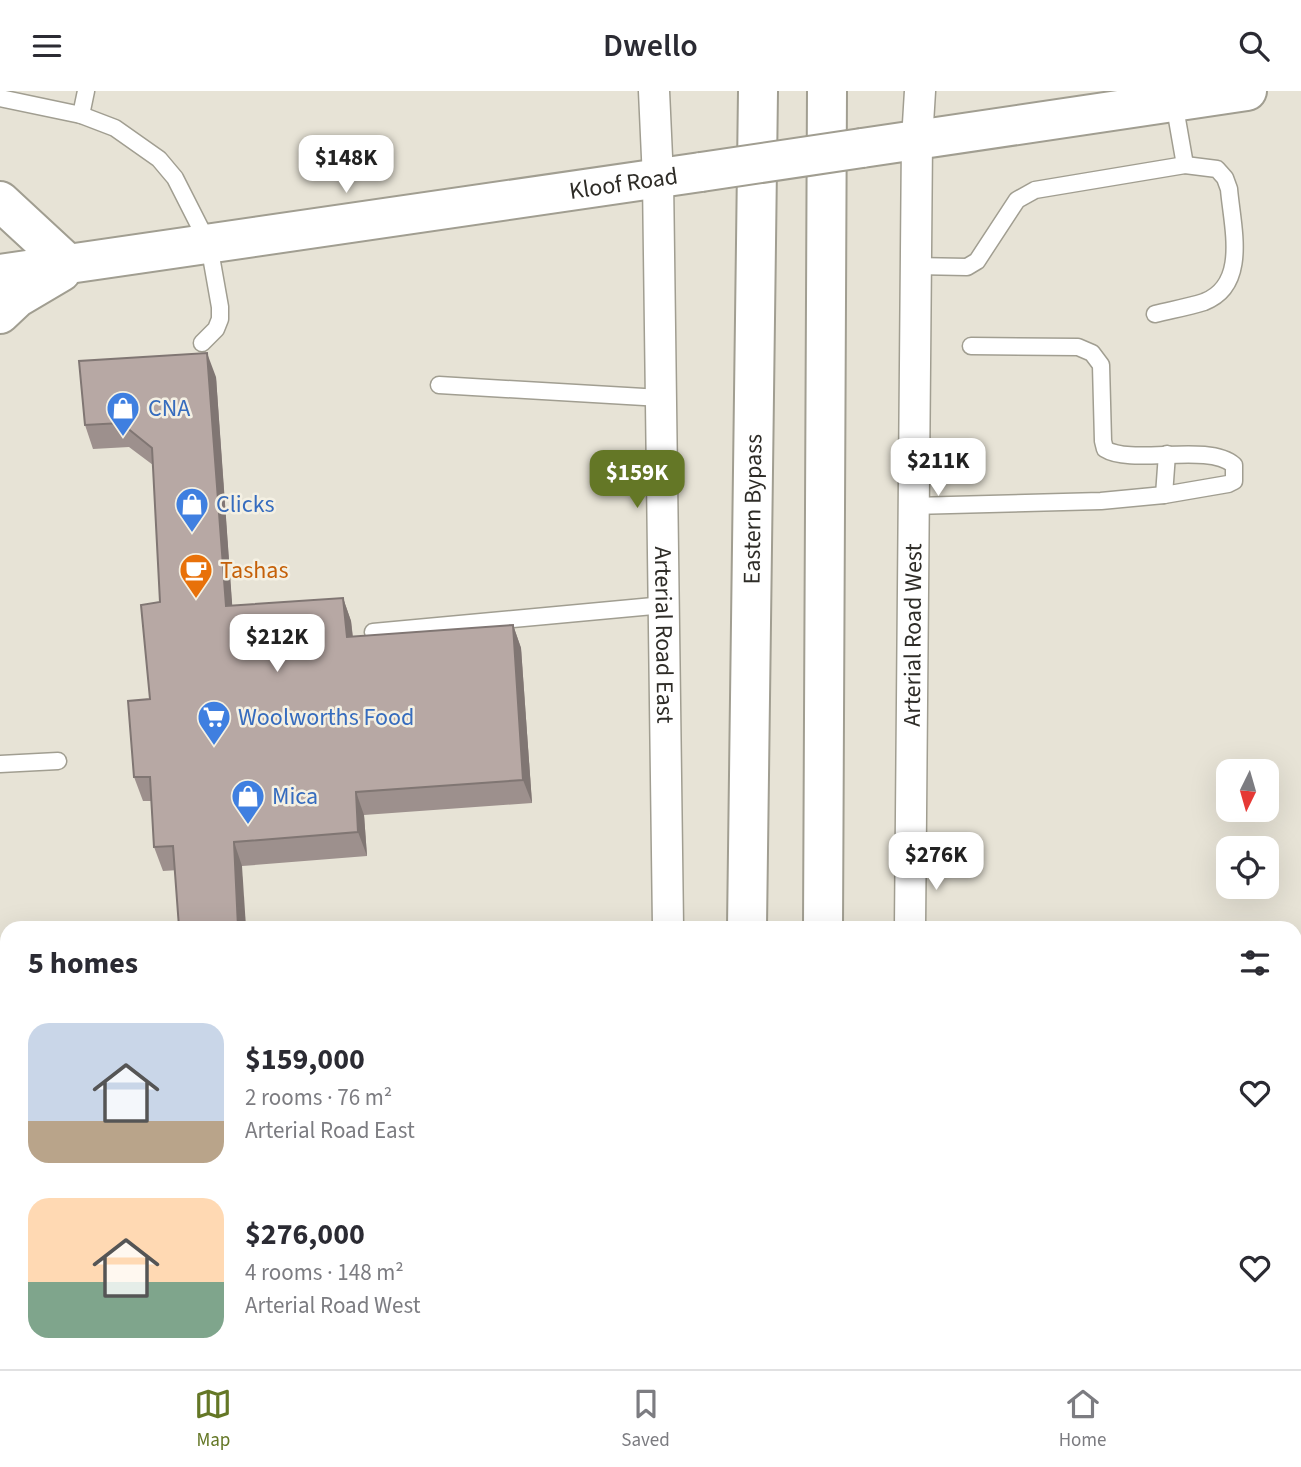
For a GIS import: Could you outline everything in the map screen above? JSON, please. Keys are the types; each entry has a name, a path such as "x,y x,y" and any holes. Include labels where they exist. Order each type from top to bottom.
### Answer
{"main road":[{"name":"Eastern Bypass","path":"747,921 758,91"},
{"path":"823,921 827,91"},
{"name":"Kloof Road","path":"0,274 917,140 1111,101 1174,102 1247,91"},
{"path":"0,201 75,263 17,298 0,314"}],"street":[{"name":"Arterial Road East","path":"654,91 658,179 668,921"},
{"name":"Arterial Road West","path":"910,921 912,506 920,91"}],"lane":[{"path":"81,115 86,91"},
{"path":"0,98 81,115 116,128 159,159 175,178 209,245 220,307 220,320 210,337 202,344"},
{"path":"1174,102 1185,165"},
{"path":"915,266 967,267 977,261 1017,199 1035,191 1185,165 1217,169 1225,178 1229,189 1235,266 1230,281 1221,292 1205,301 1155,314"},
{"path":"912,506 1101,501 1164,495 1234,481 1234,465 1226,458 1113,454 1105,449 1102,441 1101,365 1092,353 1078,347 971,346"},
{"path":"439,385 661,398"},
{"path":"1164,495 1167,454"},
{"path":"373,632 664,605"},
{"path":"0,764 58,761"}],"building":[{"path":"207,353 226,606 343,598 347,637 513,625 523,780 356,792 358,832 234,842 238,921 179,921 173,846 154,847 150,777 134,777 128,701 150,699 141,605 160,602 152,448 121,423 85,425 79,361"}],"place":[{"name":"CNA","path":"123,438"},
{"name":"Clicks","path":"192,534"},
{"name":"Tashas","path":"196,600"},
{"name":"Woolworths Food","path":"214,747"},
{"name":"Mica","path":"248,826"}]}
